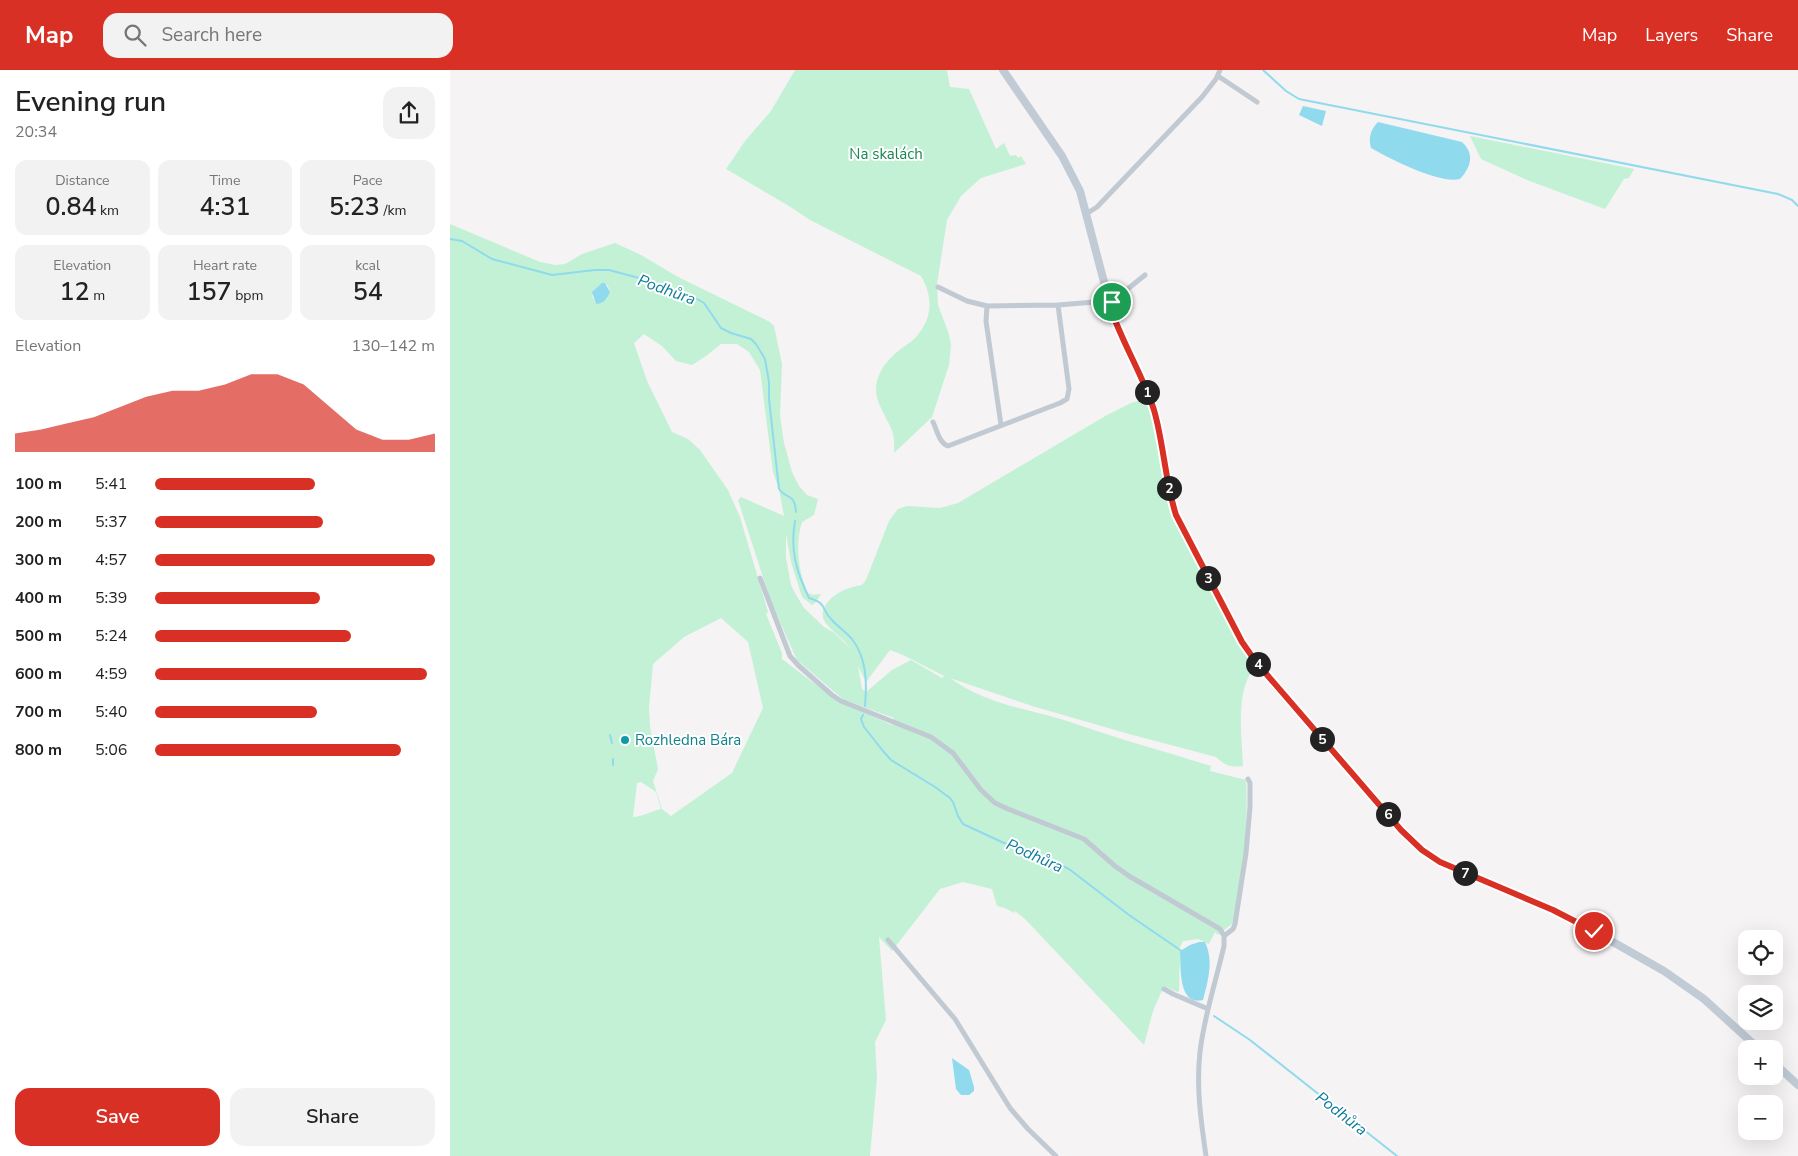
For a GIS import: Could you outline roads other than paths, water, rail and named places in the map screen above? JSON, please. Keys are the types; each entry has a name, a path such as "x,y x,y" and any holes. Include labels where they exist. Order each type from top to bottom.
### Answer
{"main road":[{"path":"1003,70 1067,165 1080,191 1108,302 1153,408 1171,499 1176,515 1242,642 1256,662 1401,830 1428,855 1452,868 1569,917 1664,971 1704,999 1748,1040"},
{"path":"1783,1071 1798,1085"}],"street":[{"path":"1086,214 1097,207 1202,97 1219,73 1257,102"},
{"path":"938,287 967,301 986,306 1058,305 1108,302 1145,275"},
{"path":"933,422 941,441 948,446 1060,403 1068,396 1069,389 1058,305"},
{"path":"986,306 986,321 1001,425"},
{"path":"760,578 790,656 832,695 842,701 931,737 953,753 981,790 996,803 1084,838 1114,866 1220,929 1224,936 1224,946 1208,1009 1200,1054 1198,1087 1206,1156"},
{"path":"1224,936 1234,927 1242,884 1250,807 1250,783 1248,780"},
{"path":"888,940 955,1019 1010,1108 1028,1129 1056,1156"},
{"path":"1164,989 1208,1009"}],"water":[{"path":"1303,106 1326,111 1322,126 1299,115"},
{"path":"1378,122 1462,142 1469,151 1470,156 1467,170 1460,179 1440,178 1415,170 1380,153 1371,148 1370,141 1372,131"},
{"path":"602,283 605,283 610,292 604,301 596,304 592,292"},
{"path":"1199,942 1205,942 1210,963 1203,1000 1195,1000 1189,997 1182,984 1180,951"},
{"path":"952,1058 969,1070 974,1091 969,1095 961,1095 956,1089"}],"waterway":[{"path":"1263,70 1286,91 1299,99 1778,194 1792,200 1798,206"},
{"name":"Podhůra","path":"450,239 462,241 492,259 552,275 609,270 639,278 692,296 704,303 721,328 751,339 765,359 769,382 769,399 779,489 794,501 796,512"},
{"name":"Podhůra","path":"795,521 794,551 801,579 809,598 822,605 828,616 850,636 857,647 865,671 865,706"},
{"name":"Podhůra","path":"863,715 861,719 864,727 891,760 950,798 963,824 1004,843 1029,850 1069,869 1129,915 1183,952"},
{"path":"610,735 612,743"},
{"path":"613,759 613,765"},
{"name":"Podhůra","path":"1214,1016 1250,1040 1397,1156"}],"place":[{"name":"Rozhledna Bára","path":"625,740"}],"park label":[{"name":"Na skalách","path":"886,154"}]}
